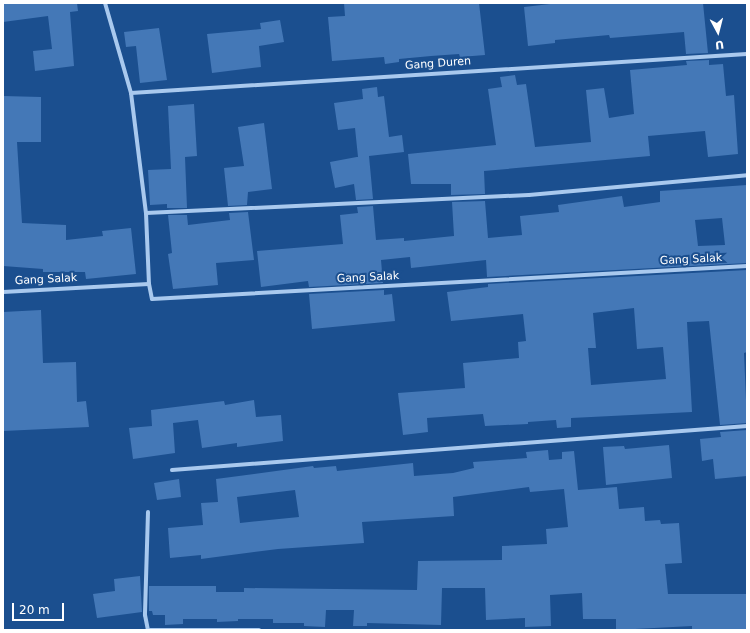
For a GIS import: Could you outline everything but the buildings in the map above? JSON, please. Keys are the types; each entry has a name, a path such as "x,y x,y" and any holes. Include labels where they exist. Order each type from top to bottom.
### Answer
{"street":[{"path":"105,3 131,93 146,213 149,284"},
{"name":"Gang Duren","path":"131,93 747,54"},
{"path":"146,213 529,195 747,175"},
{"name":"Gang Salak","path":"3,292 149,284 152,299 159,301 747,266"},
{"path":"172,470 747,426"},
{"path":"148,512 145,615 149,630 259,630"}]}
